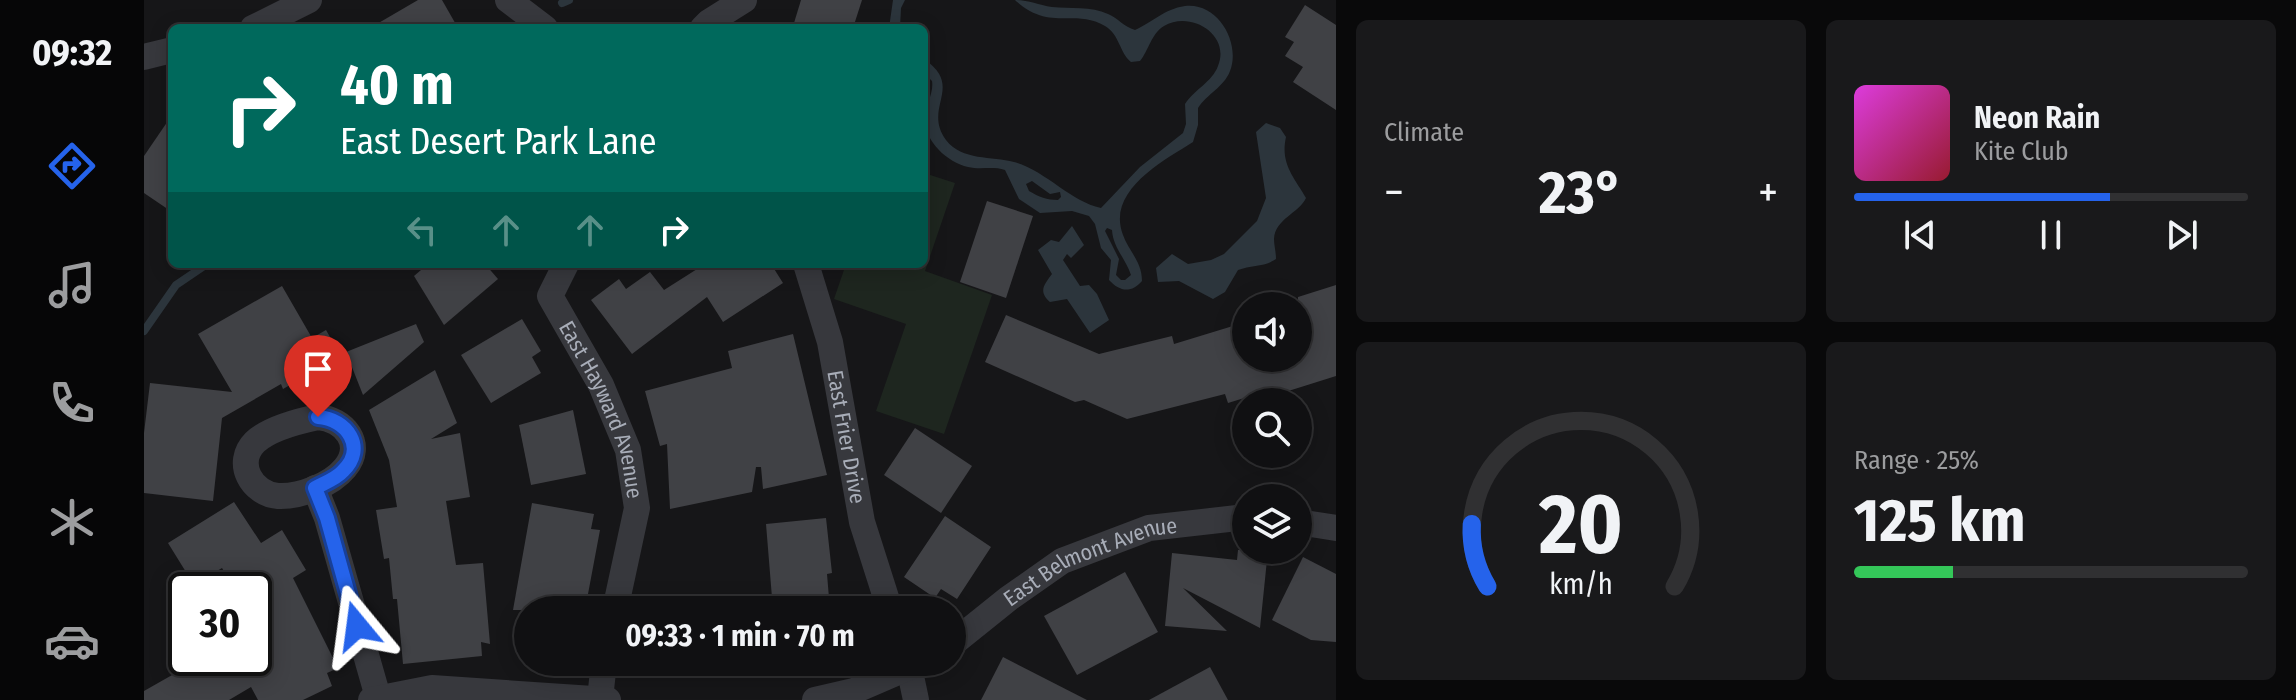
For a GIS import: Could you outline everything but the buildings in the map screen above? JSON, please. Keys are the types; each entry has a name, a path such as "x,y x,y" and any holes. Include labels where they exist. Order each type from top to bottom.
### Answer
{"street":[{"path":"261,24 309,0"},
{"path":"707,24 744,0"},
{"path":"515,5 540,24"},
{"path":"144,57 168,51"},
{"name":"East Hayward Avenue","path":"564,268 550,296 601,385 628,450 637,508 618,596"},
{"name":"East Frier Drive","path":"807,268 830,342 862,522 886,596"},
{"path":"315,488 327,518 374,699 432,688 604,699 604,676"},
{"name":"East Belmont Avenue","path":"966,633 1062,561 1149,528 1232,519"},
{"path":"1312,524 1336,528"},
{"path":"815,700 854,691 887,676"},
{"path":"914,676 916,700"}],"shaded area":[{"path":"893,0 905,0 900,24 890,24"},
{"path":"1015,0 1101,11 1135,30 1171,10 1197,6 1217,17 1229,37 1233,60 1230,71 1224,82 1198,108 1198,125 1193,142 1140,179 1123,205 1120,219 1123,235 1138,262 1142,281 1134,288 1121,289 1109,280 1111,260 1101,248 1095,224 1089,216 1072,211 1040,213 1019,199 1005,170 968,167 938,149 928,135 932,81 928,77 928,62 941,79 943,88 938,117 946,140 953,147 969,155 1026,166 1079,200 1101,208 1140,167 1183,133 1185,104 1215,72 1220,54 1219,44 1206,28 1196,23 1174,22 1156,33 1140,61 1131,62 1114,34 1105,26 1083,19 1039,15","holes":["1032,181 1050,194 1060,192 1061,197 1058,200 1043,198 1029,191 1026,184","1107,228 1112,230 1131,275 1125,280 1116,275 1119,259 1105,231"]},
{"path":"1266,123 1280,128 1286,137 1287,163 1306,198 1275,232 1276,259 1238,270 1225,292 1213,299 1179,281 1158,282 1156,268 1172,254 1188,264 1211,260 1224,254 1257,221 1266,198 1256,132"},
{"path":"928,174 955,183 928,262"},
{"path":"1072,226 1084,245 1071,258 1067,254 1063,260 1080,286 1089,285 1097,294 1109,320 1090,333 1067,299 1050,302 1043,291 1052,274 1038,250 1051,240 1059,242"},
{"path":"845,268 926,268 925,271 992,295 944,434 876,411 906,324 834,299"}],"waterway":[{"path":"562,3 569,0"},
{"path":"144,331 176,285 201,268"}],"route":[{"path":"318,417 330,418 343,425 352,441 351,460 344,471 315,488 327,518 357,626"}]}
